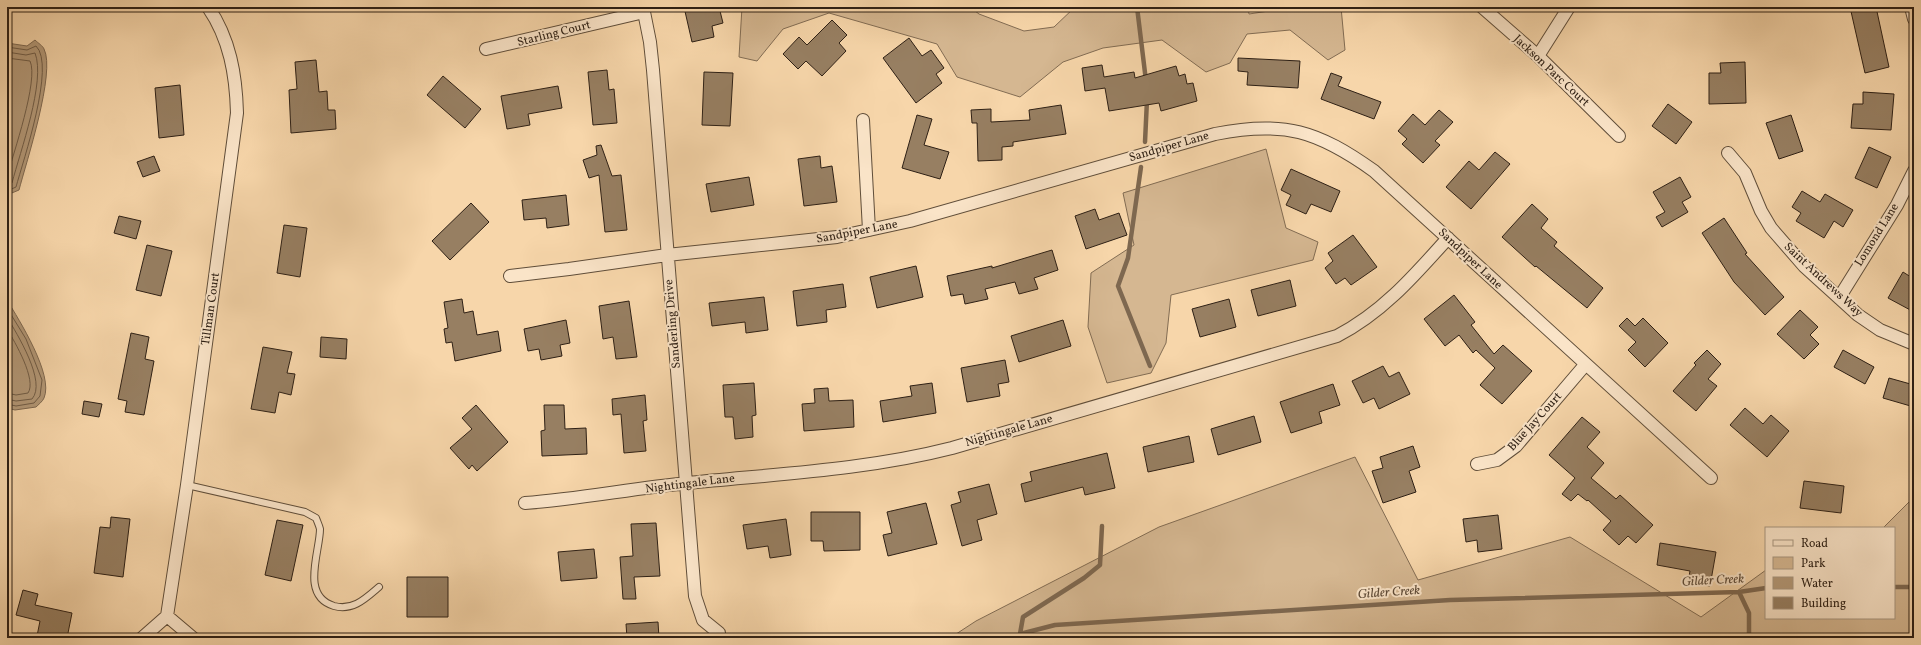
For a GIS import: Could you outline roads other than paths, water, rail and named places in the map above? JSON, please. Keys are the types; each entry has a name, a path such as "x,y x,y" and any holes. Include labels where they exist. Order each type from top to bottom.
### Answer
{"street":[{"name":"Tillman Court","path":"167,616 187,485 237,113 237,87 227,43 208,7"},
{"name":"Jackson Parc Court","path":"1482,7 1538,56 1619,136"},
{"path":"1538,56 1569,7"},
{"path":"1911,7 1914,19"},
{"name":"Starling Court","path":"486,49 644,10"},
{"name":"Sanderling Drive","path":"644,10 653,70 695,596 703,620 718,633"},
{"path":"863,120 869,230"},
{"name":"Sandpiper Lane","path":"510,276 667,255 811,240 869,230 910,221 1215,134 1242,128 1266,127 1286,129 1309,135 1330,143 1374,171 1585,365 1711,478"},
{"name":"Saint Andrews Way","path":"1728,153 1745,173 1761,211 1771,228 1804,266 1858,315 1880,330 1914,344"},
{"name":"Lomond Lane","path":"1838,298 1897,205 1914,171"},
{"name":"Nightingale Lane","path":"525,503 685,483 866,465 917,457 1322,341 1353,328 1377,312 1448,238"},
{"name":"Blue Jay Court","path":"1476,464 1497,460 1516,446 1585,365"},
{"path":"142,638 167,616 193,638"}],"lane":[{"path":"187,485 305,512 316,518 320,528 315,560 314,585 319,597 328,604 338,607 357,605 379,588"}],"water":[{"path":"35,40 42,46 47,61 43,97 39,118 19,190 7,195 7,43 27,46"},
{"path":"7,300 34,348 44,376 46,388 44,398 36,407 15,410 7,408"}],"waterway":[{"path":"1137,7 1146,81"},
{"path":"1145,142 1147,100"},
{"path":"1141,167 1128,258 1118,286 1150,366"},
{"path":"1020,634 1023,617 1084,578 1100,565 1102,526"},
{"name":"Gilder Creek","path":"1895,587 1914,587"},
{"name":"Gilder Creek","path":"1017,638 1020,634 1055,625 1450,600 1739,592 1765,588"},
{"path":"1739,592 1749,613 1749,638"}]}
